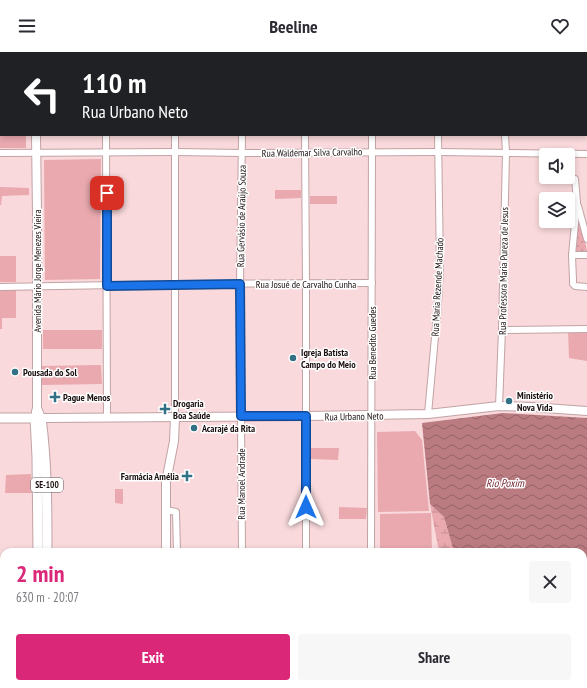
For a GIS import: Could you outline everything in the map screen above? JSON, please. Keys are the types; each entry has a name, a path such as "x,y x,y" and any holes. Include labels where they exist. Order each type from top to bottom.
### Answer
{"main road":[{"name":"Rua Urbano Neto","path":"0,418 38,418"},
{"name":"Avenida Mário Jorge Menezes Vieira","path":"38,418 38,548"},
{"name":"Avenida Mário Jorge Menezes Vieira","path":"38,418 43,430 47,481 47,548"}],"street":[{"name":"Avenida Mário Jorge Menezes Vieira","path":"36,136 38,214 38,418"},
{"path":"106,136 107,418"},
{"path":"166,548 166,482 174,441 176,136"},
{"name":"Rua Gervásio de Araújo Souza","path":"241,416 240,284 242,136"},
{"path":"305,136 306,548"},
{"name":"Rua Benedito Guedes","path":"371,548 372,136"},
{"name":"Rua Maria Rezende Machado","path":"428,414 440,268 438,136"},
{"name":"Rua Professora Maria Pureza de Jesus","path":"499,406 506,153 505,136"},
{"name":"Rua Waldemar Silva Carvalho","path":"0,153 438,152 587,154"},
{"path":"575,179 577,202 587,239"},
{"path":"577,202 572,256 573,284 578,287 587,287"},
{"path":"572,256 587,255"},
{"name":"Rua Josué de Carvalho Cunha","path":"0,287 372,283"},
{"path":"502,330 587,329"},
{"name":"Rua Urbano Neto","path":"38,418 372,416 428,414 499,406 587,411"},
{"name":"Rua Manoel Andrade","path":"241,416 242,548"},
{"path":"166,510 176,512 177,548"}],"green space":[{"path":"0,136 26,136 26,148 0,148"},
{"path":"101,159 100,279 45,280 44,160"},
{"path":"0,187 29,188 29,195 2,196 0,205"},
{"path":"275,190 301,190 301,198 275,199"},
{"path":"310,196 337,196 337,204 310,204"},
{"path":"578,215 587,251 575,252"},
{"path":"0,256 16,256 16,282 0,282"},
{"path":"0,290 16,290 16,318 2,318 2,329 0,329"},
{"path":"43,330 102,330 102,349 43,349"},
{"path":"568,330 587,332 587,361 569,358"},
{"path":"101,365 102,384 42,385 42,366"},
{"path":"415,431 422,440 429,511 378,512 377,432"},
{"path":"311,448 339,448 338,460 311,459"},
{"path":"31,474 32,493 5,493 6,475"},
{"path":"115,489 123,489 123,504 115,503"},
{"path":"430,504 444,517 453,548 438,548"},
{"path":"339,507 367,508 366,519 339,519"},
{"path":"431,513 432,548 380,548 380,514"}],"water":[{"name":"Rio Poxim","path":"503,413 587,418 587,548 453,548 444,517 430,504 422,423"}],"place":[{"name":"Igreja Batista Campo do Meio","path":"293,358"},
{"name":"Pousada do Sol","path":"15,372"},
{"name":"Pague Menos","path":"55,397"},
{"name":"Ministério Nova Vida","path":"509,401"},
{"name":"Drogaria Boa Saúde","path":"165,409"},
{"name":"Acarajé da Rita","path":"194,428"},
{"name":"Farmácia Amélia","path":"187,476"}],"route":[{"path":"107,193 107,286 240,284 241,416 306,416 306,507"}]}
